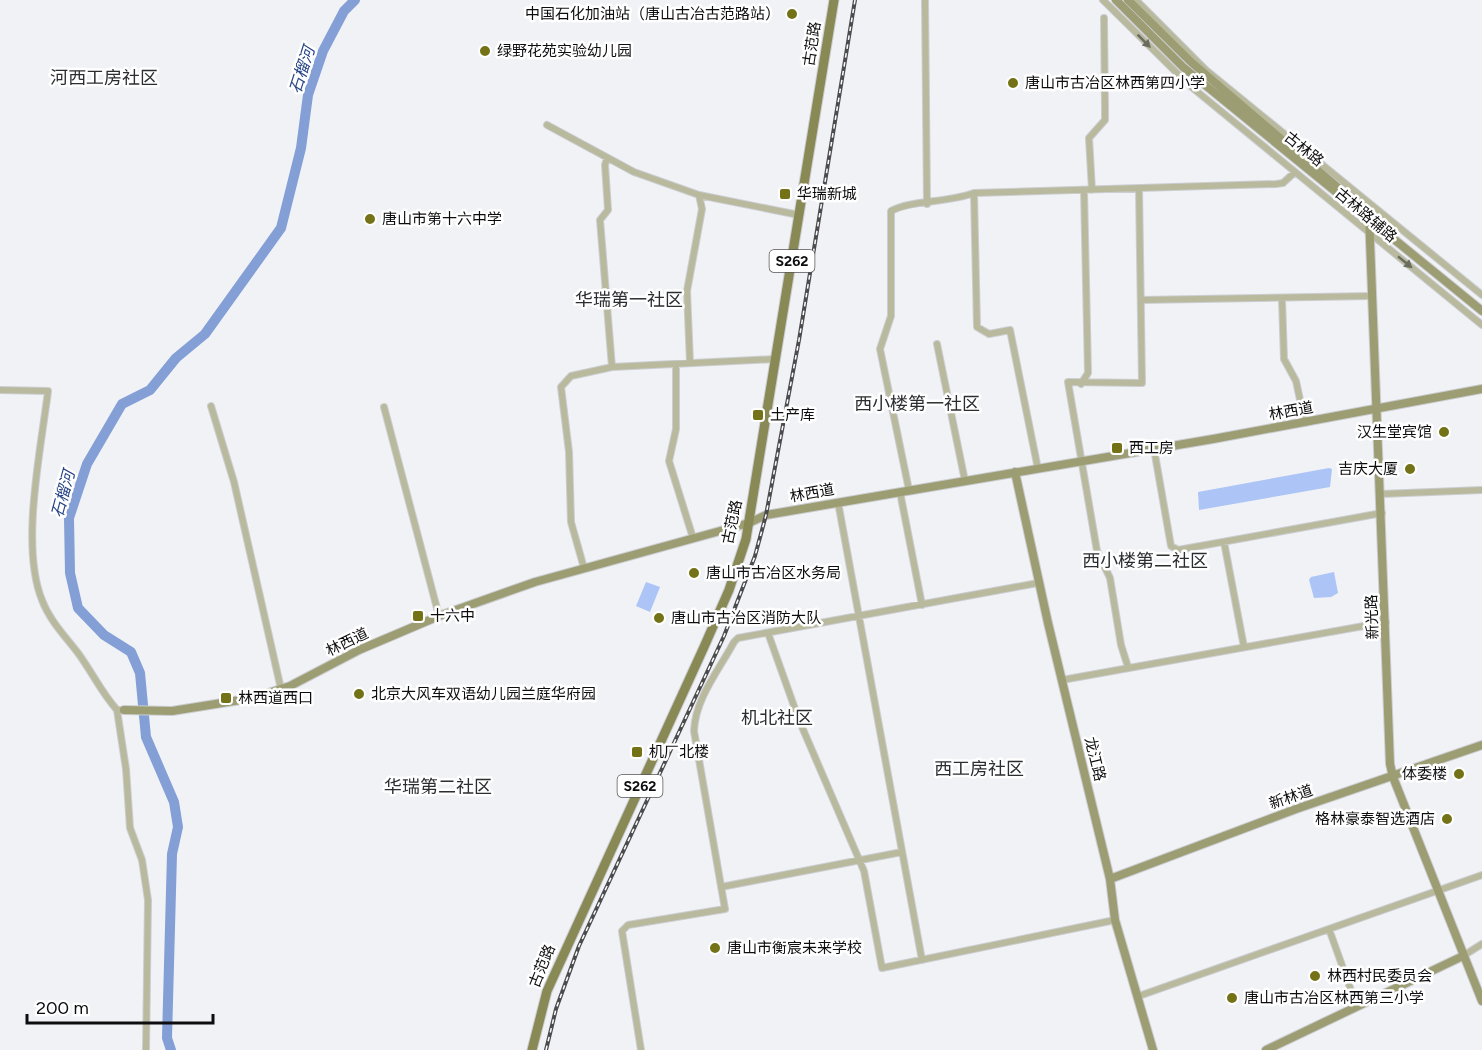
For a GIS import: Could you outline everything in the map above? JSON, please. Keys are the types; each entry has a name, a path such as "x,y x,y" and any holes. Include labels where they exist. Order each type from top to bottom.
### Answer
{"main road":[{"name":"古范路","path":"532,1050 547,991 729,590 749,523 834,0"},
{"name":"古林路","path":"1116,0 1183,67 1482,311"},
{"name":"古林路","path":"1128,0 1191,62 1369,217 1482,304"},
{"name":"新光路","path":"1369,217 1393,777 1482,1001"},
{"name":"林西道","path":"120,710 172,711 253,698 281,689 359,650 439,616 535,582 749,523 766,515 1305,423 1482,389"},
{"name":"龙江路","path":"1015,472 1038,583 1110,879 1115,920 1153,1050"},
{"name":"新林道","path":"1110,879 1296,809 1482,745"},
{"path":"1266,1050 1463,956"}],"street":[{"path":"925,0 927,204"},
{"name":"古林路辅路","path":"1102,0 1189,85 1482,325"},
{"path":"1136,0 1206,70 1482,295"},
{"path":"1092,190 1089,138 1105,120 1104,18"},
{"path":"548,125 634,172 699,195 707,195 713,199 799,216"},
{"path":"607,158 605,165 608,210 600,220 612,367"},
{"path":"922,605 880,349 891,316 891,212 900,207 945,202 974,193 1276,184 1283,183 1295,172"},
{"path":"1128,668 1121,645 1110,578 1097,550 1068,382 1081,384 1142,383 1139,188"},
{"path":"1081,384 1088,374 1084,190"},
{"path":"974,193 977,327 989,334 1010,330 1038,469"},
{"path":"690,363 687,291 702,209 699,195"},
{"path":"702,209 713,199"},
{"path":"1141,300 1372,296"},
{"path":"1282,299 1284,359 1296,381 1305,423"},
{"path":"937,344 965,481"},
{"path":"584,568 571,522 569,452 561,387 571,376 612,367 775,359"},
{"path":"676,364 676,429 669,461 693,538"},
{"path":"0,390 48,391 35,493 33,534 35,573 41,599 51,619 79,654 99,689 120,710 130,828 142,860 148,900 146,1050"},
{"path":"211,406 234,482 281,689"},
{"path":"384,407 439,616"},
{"path":"1154,449 1171,546 1178,550 1382,513"},
{"path":"1381,494 1482,490"},
{"path":"838,502 922,960"},
{"path":"1224,542 1244,647"},
{"path":"641,1050 622,931 628,925 725,909 694,722 704,694 734,642 738,638 1038,583"},
{"path":"1062,680 1386,622"},
{"path":"768,633 799,720 857,860 864,871 882,968 1115,920"},
{"path":"721,887 902,852"},
{"path":"1139,996 1482,875"},
{"path":"1329,929 1357,1007"},
{"path":"1463,956 1482,944"}],"shaded area":[{"path":"1332,469 1330,487 1199,510 1198,492"},
{"path":"1334,572 1338,593 1331,597 1314,598 1309,580 1311,577"},
{"path":"646,582 660,587 650,612 636,606"}],"waterway":[{"name":"石榴河","path":"171,1050 167,1038 172,854 178,827 174,802 146,737 140,673 131,652 104,635 78,608 70,573 69,518 87,464 122,404 150,390 176,358 205,334 281,228 301,148 308,95 323,51 344,11 355,0"}],"railway":[{"path":"546,1050 556,1009 579,946 724,636 755,556 766,515 799,340 855,0"}],"place":[{"name":"中国石化加油站（唐山古冶古范路站）","path":"792,14"},
{"name":"绿野花苑实验幼儿园","path":"485,51"},
{"name":"唐山市古冶区林西第四小学","path":"1013,83"},
{"name":"华瑞新城","path":"785,194"},
{"name":"唐山市第十六中学","path":"370,219"},
{"name":"土产库","path":"758,415"},
{"name":"汉生堂宾馆","path":"1444,432"},
{"name":"西工房","path":"1117,448"},
{"name":"吉庆大厦","path":"1410,469"},
{"name":"唐山市古冶区水务局","path":"694,573"},
{"name":"十六中","path":"418,616"},
{"name":"唐山市古冶区消防大队","path":"659,618"},
{"name":"北京大风车双语幼儿园兰庭华府园","path":"359,694"},
{"name":"林西道西口","path":"226,698"},
{"name":"机厂北楼","path":"637,752"},
{"name":"体委楼","path":"1459,774"},
{"name":"格林豪泰智选酒店","path":"1447,819"},
{"name":"唐山市衡宸未来学校","path":"715,948"},
{"name":"林西村民委员会","path":"1315,976"},
{"name":"唐山市古冶区林西第三小学","path":"1232,998"}],"district":[{"name":"河西工房社区","path":"104,78"},
{"name":"华瑞第一社区","path":"629,300"},
{"name":"西小楼第一社区","path":"917,404"},
{"name":"西小楼第二社区","path":"1145,561"},
{"name":"机北社区","path":"777,718"},
{"name":"西工房社区","path":"979,769"},
{"name":"华瑞第二社区","path":"438,787"}]}
